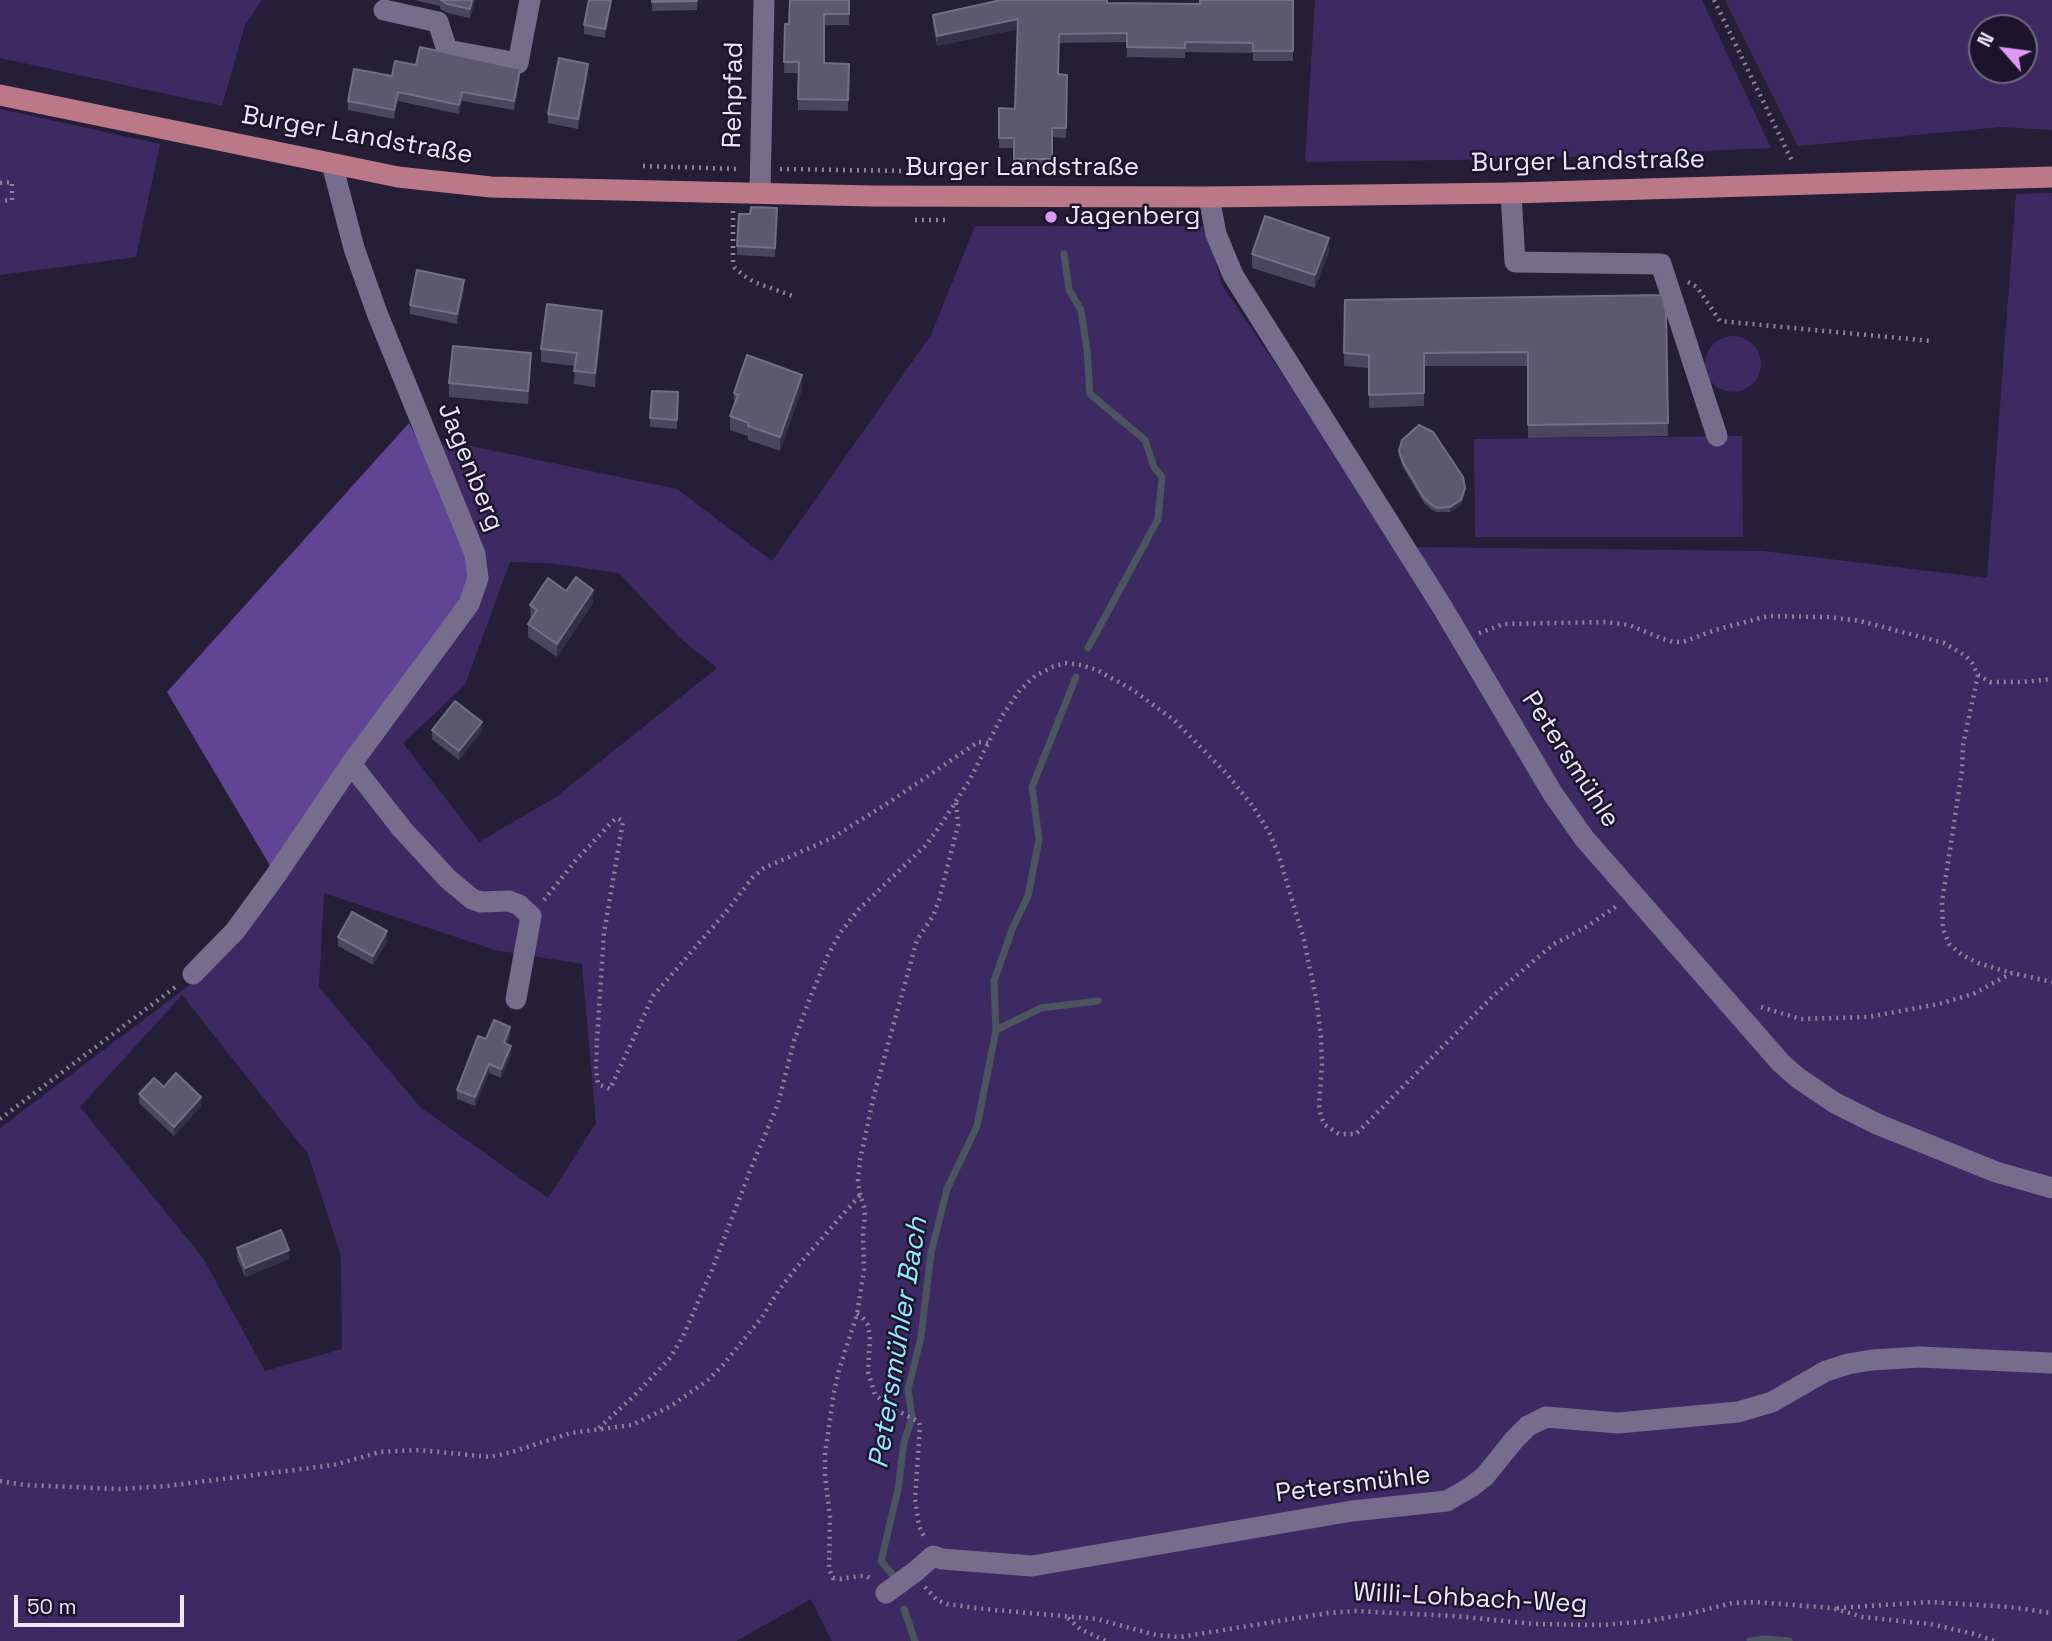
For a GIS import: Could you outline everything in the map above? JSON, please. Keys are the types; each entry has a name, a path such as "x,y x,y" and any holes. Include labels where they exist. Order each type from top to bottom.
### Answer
{"main road":[{"name":"Burger Landstraße","path":"0,96 398,177 491,187 872,196 1209,197 1511,193 2052,177"}],"street":[{"path":"384,10 438,22 447,50 518,63 530,0"},
{"name":"Rehpfad","path":"760,192 764,0"},
{"name":"Jagenberg","path":"193,974 235,931 276,875 351,764 469,604 478,579 475,555 377,313 354,248 331,164"},
{"path":"1511,193 1515,262 1661,264 1717,436"},
{"name":"Petersmühle","path":"1209,197 1216,233 1233,275 1461,638 1553,794 1584,838 1781,1063 1817,1092 1877,1124 1946,1153 1996,1172 2052,1188"},
{"path":"351,764 402,829 449,879 472,899 481,902 509,901 519,905 531,916 516,999"},
{"name":"Petersmühle","path":"933,1556 1032,1566 1325,1515 1447,1501 1478,1481 1528,1426 1546,1417 1618,1423 1738,1412 1772,1402 1816,1376 1848,1364 1920,1357 2052,1363"},
{"path":"887,1593 933,1556"}],"path":[{"path":"1714,0 1801,185"},
{"path":"1779,163 1806,162"},
{"path":"639,166 982,173"},
{"path":"0,183 12,182 12,201 0,201"},
{"path":"733,209 735,268 754,282 793,296"},
{"path":"1661,264 1697,287 1720,321 1931,341"},
{"path":"1461,638 1504,624 1584,621 1629,625 1663,639 1684,642 1734,624 1768,616 1828,617 1860,621 1944,643 1966,656 1978,676 1984,680 2000,682 2052,679"},
{"path":"598,1428 635,1396 671,1357 697,1306 778,1104 794,1041 827,957 840,933 859,909 926,845 956,802 1002,716 1020,690 1035,676 1052,667 1065,663 1097,670 1133,690 1167,714 1227,775 1254,808 1269,832 1304,940 1317,1003 1322,1064 1319,1105 1321,1117 1325,1125 1339,1134 1356,1134 1483,1006 1554,944 1633,894"},
{"path":"1978,676 1963,745 1943,894 1943,929 1950,944 1962,956 2012,973 2052,982"},
{"path":"531,916 612,821 617,818 623,821 604,933 597,1040 598,1084 610,1089 653,996 753,877 764,868 832,838 978,742 988,743"},
{"path":"887,1593 866,1576 833,1578 829,1569 830,1517 825,1454 839,1370 857,1314 864,1270 863,1240 866,1216 858,1181 860,1160 874,1095 917,940 933,916 942,888 958,825 956,802"},
{"path":"1755,1005 1801,1018 1868,1017 1939,1004 1973,994 2012,973"},
{"path":"0,1119 193,974"},
{"path":"0,1482 119,1489 167,1486 334,1465 380,1452 439,1451 490,1457 571,1433 632,1425 671,1406 708,1380 736,1351 800,1263 860,1195"},
{"path":"857,1314 868,1325 868,1372 875,1395 919,1422 916,1508 919,1526 933,1556"},
{"name":"Willi-Lohbach-Weg","path":"916,1571 930,1594 947,1604 1097,1619 1147,1633 1181,1637 1354,1611 1454,1616 1516,1623 1603,1625 1648,1621 1692,1614 1732,1603 1755,1602 1832,1608 1863,1617 1930,1624 1995,1641"},
{"path":"1832,1608 1930,1602 2009,1607 2052,1613"},
{"path":"1067,1617 1080,1629 1107,1641"}],"shaded area":[{"path":"0,0 262,0 245,25 222,106 0,58"},
{"path":"1315,0 1702,0 1771,148 1517,159 1305,162"},
{"path":"1725,0 2052,0 2052,130 2001,127 1798,146"},
{"path":"0,109 160,144 136,257 0,275"},
{"path":"2052,193 2052,1641 832,1641 811,1599 736,1641 0,1641 0,1128 191,984 248,926 442,447 447,441 677,489 772,561 931,335 975,226 1207,226 1222,285 1402,550 1409,547 1763,551 1987,578 2016,194","holes":["510,562 549,563 619,573 680,638 717,668 556,797 479,842 403,743 465,685","324,893 495,950 582,964 596,1123 548,1198 420,1107 319,987","182,995 308,1154 341,1256 342,1349 265,1371 203,1258 80,1107"]},
{"path":"1733,336 1744,338 1753,344 1759,353 1759,375 1753,384 1744,390 1733,392 1722,390 1713,384 1707,375 1705,364 1707,353 1713,344 1722,338"},
{"path":"409,423 475,554 478,578 272,869 167,692"},
{"path":"1742,436 1743,537 1475,537 1474,439"}],"building":[{"path":"441,0 472,0 470,9"},
{"path":"589,0 611,0 605,29 584,25"},
{"path":"697,0 697,1 652,2"},
{"path":"790,0 849,0 849,14 824,14 824,63 849,64 848,100 798,99 799,62 784,62 785,24 789,24"},
{"path":"1001,0 1107,0 1107,3 1200,4 1200,0 1293,0 1293,51 1253,51 1253,43 1185,42 1185,48 1127,47 1127,33 1059,34 1058,74 1067,75 1066,128 1052,128 1052,159 1014,159 1014,138 999,138 999,108 1015,109 1018,19 937,36 933,15"},
{"path":"420,47 520,69 514,101 462,92 459,105 398,92 394,110 348,101 354,69 392,76 395,61 416,65"},
{"path":"559,58 588,64 578,119 548,114"},
{"path":"751,207 777,208 775,248 737,246 739,214 750,214"},
{"path":"1265,216 1329,238 1315,275 1252,254"},
{"path":"417,270 464,280 457,314 410,305"},
{"path":"1662,295 1666,312 1668,423 1528,425 1528,352 1424,353 1424,393 1369,395 1369,355 1344,353 1345,300"},
{"path":"547,304 602,311 595,373 574,371 577,353 541,349"},
{"path":"453,346 531,353 528,391 449,383"},
{"path":"747,355 802,375 780,437 748,426 749,423 730,416 738,395 734,393"},
{"path":"652,391 678,392 677,420 650,418"},
{"path":"1419,425 1433,432 1463,477 1465,488 1461,500 1450,507 1437,508 1424,498 1403,463 1399,451 1402,440"},
{"path":"576,577 593,590 557,644 528,624 537,610 530,605 548,578 566,591"},
{"path":"455,701 482,722 459,751 432,730"},
{"path":"352,912 387,931 373,956 338,937"},
{"path":"494,1020 510,1027 504,1043 511,1046 501,1069 489,1064 475,1097 457,1090 478,1036 486,1039"},
{"path":"176,1073 201,1097 174,1127 139,1094 154,1078 164,1087"},
{"path":"281,1230 289,1250 245,1268 237,1248"}],"waterway":[{"name":"Petersmühler Bach","path":"1064,254 1069,290 1081,310 1090,394 1145,440 1154,467 1162,477 1158,519 1088,648"},
{"name":"Petersmühler Bach","path":"892,1574 881,1561 898,1490 904,1442 912,1418 908,1389 921,1337 931,1253 947,1189 977,1126 996,1030 994,981 1013,927 1028,896 1039,839 1032,787 1076,677"},
{"path":"996,1030 1041,1008 1098,1001"},
{"name":"Petersmühler Bach","path":"904,1609 915,1641"},
{"path":"1750,1641 1789,1641"}],"place":[{"name":"Jagenberg","path":"1051,217"}]}
